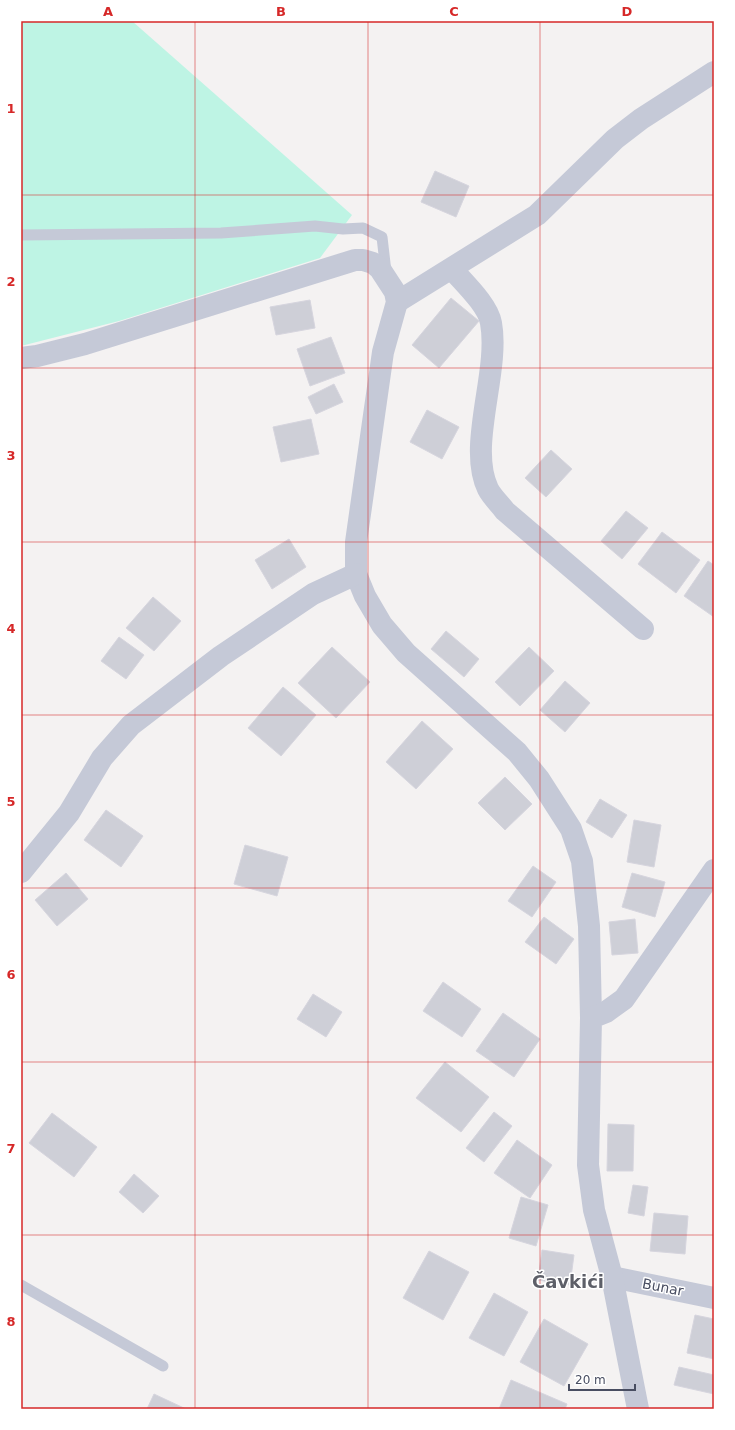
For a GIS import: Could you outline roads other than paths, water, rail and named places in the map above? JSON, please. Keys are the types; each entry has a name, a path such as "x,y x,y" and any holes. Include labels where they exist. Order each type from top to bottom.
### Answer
{"street":[{"path":"397,302 537,215 615,138 641,119 714,72"},
{"path":"21,358 37,356 86,344 355,260 363,260 373,263 387,278 395,292 397,302 383,352 356,542 356,574 365,596 382,625 406,653 517,752 539,779 571,829 582,862 589,926 591,1018 588,1165 594,1210 612,1277 638,1409"},
{"path":"452,269 479,301 491,322 492,357 482,444 481,467 488,490 506,510 643,629"},
{"path":"21,872 69,813 102,758 131,725 221,656 313,594 356,574"},
{"path":"591,1018 606,1012 624,999 714,870"},
{"name":"Bunar","path":"612,1277 714,1298"}],"lane":[{"path":"21,235 221,234 315,226 343,229 364,228 382,237 387,278"},
{"path":"21,1285 163,1366"}],"district":[{"name":"Čavkići","path":"568,1282"}]}
